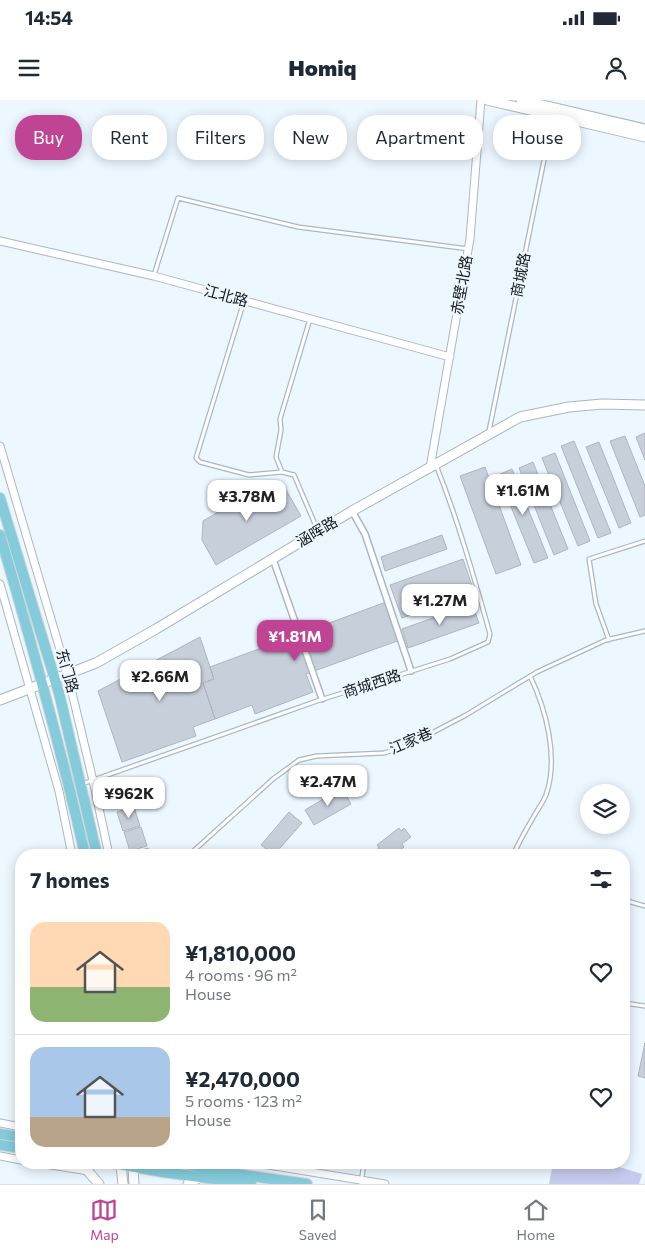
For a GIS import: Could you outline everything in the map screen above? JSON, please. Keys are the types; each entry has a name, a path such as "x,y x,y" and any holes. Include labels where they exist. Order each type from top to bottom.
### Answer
{"main road":[{"name":"东门路","path":"0,498 55,680 96,849"},
{"name":"东门路","path":"0,535 43,685 84,849"},
{"path":"0,1134 15,1136"},
{"path":"0,1145 15,1147"},
{"path":"171,1169 308,1184"},
{"path":"194,1169 251,1184"},
{"path":"198,1169 201,1172"}],"street":[{"name":"赤壁北路","path":"432,466 468,249 481,100"},
{"path":"487,100 549,115"},
{"path":"521,100 645,129"},
{"path":"581,122 645,137"},
{"name":"江北路","path":"0,241 154,276 450,357"},
{"name":"涵晖路","path":"0,700 68,675 127,647 352,511 520,418 569,406 602,404 645,406"},
{"path":"0,446 68,675 108,849"},
{"path":"352,511 366,534 411,671"},
{"path":"273,559 322,700"},
{"path":"0,584 59,791 71,849"},
{"path":"0,1123 15,1126"},
{"path":"0,1156 15,1159"},
{"path":"76,1169 89,1171 99,1184"},
{"path":"122,1169 123,1184"},
{"path":"132,1169 134,1184"},
{"path":"296,1169 361,1182 385,1184"},
{"path":"188,1184 201,1172"}],"lane":[{"name":"商城路","path":"489,434 544,160"},
{"path":"154,276 178,198 298,227 468,249"},
{"path":"244,300 196,458 200,462 249,475 282,472 294,475 318,532"},
{"path":"282,472 276,457 281,430 280,419 310,318"},
{"name":"商城西路","path":"80,785 322,700 450,659 488,642 490,634 445,488 432,466"},
{"path":"609,640 596,604 589,560 645,541"},
{"name":"江家巷","path":"196,849 273,779 299,760 317,756 384,752 409,745 466,715 530,676 609,640 645,631"},
{"path":"516,849 546,795 551,768 549,736 541,699 530,676"},
{"path":"630,902 645,906"},
{"path":"630,1005 645,1006"},
{"path":"361,1182 363,1169"}],"shaded area":[{"path":"552,1169 626,1169 642,1174 639,1184 549,1184"}],"building":[{"path":"645,433 645,460 636,437"},
{"path":"625,436 645,486 645,515 640,517 610,441"},
{"path":"574,441 611,533 598,538 561,446"},
{"path":"599,442 631,523 619,528 586,447"},
{"path":"555,453 590,541 578,546 542,458"},
{"path":"533,462 568,549 554,555 519,468"},
{"path":"485,467 521,565 496,574 460,476"},
{"path":"512,469 548,558 534,563 498,475"},
{"path":"285,488 301,516 216,565 202,540 203,521 257,489"},
{"path":"442,535 447,549 385,571 381,557"},
{"path":"463,559 474,592 402,618 390,585"},
{"path":"386,602 400,640 306,674 313,692 255,714 252,705 215,719 203,683 214,679 210,667"},
{"path":"472,604 479,623 408,648 402,629"},
{"path":"200,637 214,679 203,683 215,719 193,727 196,736 122,762 98,691"},
{"path":"128,785 134,804 117,809 111,790"},
{"path":"342,788 351,804 314,825 305,810"},
{"path":"134,807 140,826 123,831 117,812"},
{"path":"289,812 302,823 279,849 266,849 261,845"},
{"path":"141,827 147,846 129,849 124,832"},
{"path":"399,828 401,831 404,828 411,837 402,844 404,847 401,849 378,849 377,845"},
{"path":"645,1043 645,1078 638,1076"}]}
